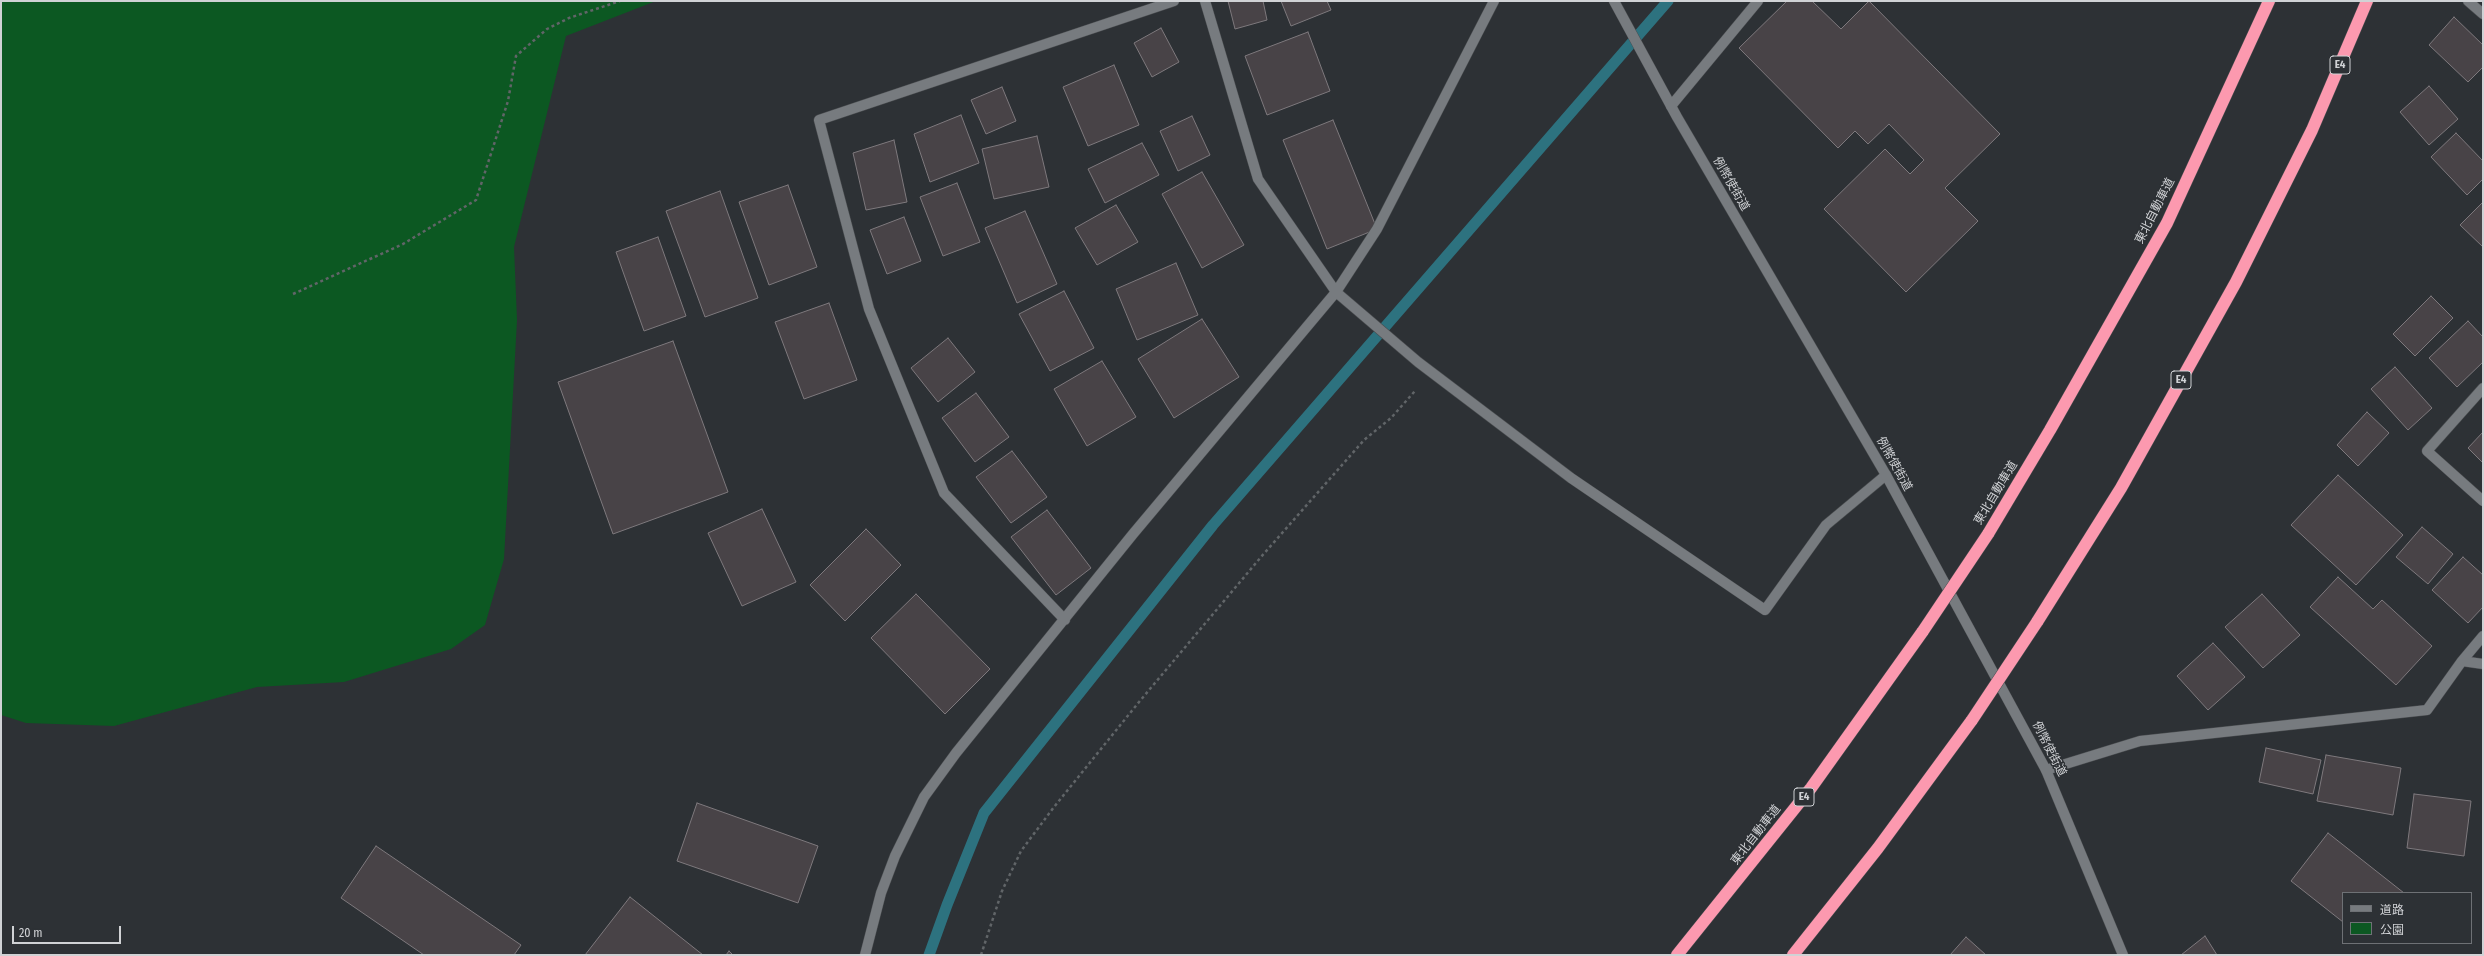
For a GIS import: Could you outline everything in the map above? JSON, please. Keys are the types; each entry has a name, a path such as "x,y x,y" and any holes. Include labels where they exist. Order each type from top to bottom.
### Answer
{"highway":[{"name":"東北自動車道","path":"1677,955 1811,788 1923,631 1988,534 2050,430 2167,223 2269,1"},
{"name":"E4","path":"1793,955 1878,848 1972,720 2037,622 2121,488 2236,282 2312,130 2368,1"}],"street":[{"path":"1065,620 944,493 869,309 819,120 1174,1"},
{"path":"1205,1 1258,179 1336,292 1348,304 1431,373 1571,478 1765,610 1826,525 1886,475"},
{"path":"865,955 880,893 895,856 924,797 956,753 1133,534 1336,292 1377,228 1494,1"},
{"name":"例幣使街道","path":"1614,1 1671,106 1886,475 2046,770 2123,955"},
{"path":"1671,106 1758,1"},
{"path":"2468,1 2483,14"},
{"path":"2483,388 2427,451 2483,501"},
{"path":"2046,770 2140,741 2427,710 2462,661 2483,636"},
{"path":"2462,661 2483,664"}],"path":[{"path":"293,294 403,244 476,200 508,101 516,56 547,29 569,18 620,1"},
{"path":"981,955 1002,891 1021,851 1054,807 1138,702 1261,557 1364,440 1391,418 1431,373"}],"green space":[{"path":"1,1 656,1 566,36 514,247 517,320 504,559 485,625 451,649 344,682 257,687 114,726 26,723 1,715"}],"building":[{"path":"1228,1 1263,1 1267,20 1235,29"},
{"path":"1281,1 1327,1 1331,10 1291,26"},
{"path":"1787,1 1812,1 1841,29 1869,1 2000,134 1945,188 1978,221 1906,292 1824,209 1885,149 1910,174 1924,160 1889,124 1868,144 1855,131 1838,148 1739,48"},
{"path":"2454,17 2483,45 2483,67 2468,82 2429,45"},
{"path":"1161,28 1179,62 1152,77 1134,43"},
{"path":"1308,32 1330,91 1267,115 1245,56"},
{"path":"1114,65 1139,125 1088,146 1063,87"},
{"path":"2429,86 2458,119 2429,145 2400,112"},
{"path":"1002,87 1016,121 986,134 971,100"},
{"path":"961,115 979,163 930,182 914,134"},
{"path":"1192,116 1210,155 1178,171 1160,131"},
{"path":"1333,120 1377,229 1327,249 1283,140"},
{"path":"2456,133 2483,161 2483,179 2467,195 2431,157"},
{"path":"1037,136 1049,187 994,199 982,149"},
{"path":"894,140 907,202 866,210 853,153"},
{"path":"1142,143 1159,175 1105,203 1088,169"},
{"path":"1202,172 1244,245 1202,268 1162,194"},
{"path":"957,183 980,242 943,256 920,197"},
{"path":"788,185 817,267 769,285 739,202"},
{"path":"720,191 758,298 705,317 666,211"},
{"path":"2483,202 2483,247 2460,225"},
{"path":"1116,205 1138,242 1097,265 1075,228"},
{"path":"1025,211 1057,284 1017,303 985,228"},
{"path":"904,217 921,261 887,274 870,230"},
{"path":"658,237 686,316 644,331 616,252"},
{"path":"1176,263 1198,315 1137,340 1116,289"},
{"path":"1064,291 1094,348 1050,371 1019,314"},
{"path":"2431,296 2453,318 2415,356 2393,334"},
{"path":"829,303 857,380 804,399 775,322"},
{"path":"1202,319 1239,377 1174,418 1138,359"},
{"path":"2468,321 2483,337 2483,362 2457,387 2429,358"},
{"path":"948,338 975,372 938,402 911,368"},
{"path":"673,341 728,492 613,534 558,382"},
{"path":"1102,361 1136,417 1087,446 1054,389"},
{"path":"2395,367 2432,408 2408,430 2371,389"},
{"path":"976,393 1009,437 975,462 942,418"},
{"path":"2367,412 2389,433 2358,466 2337,445"},
{"path":"2483,432 2483,463 2468,448"},
{"path":"1012,451 1047,497 1011,523 976,477"},
{"path":"2338,475 2403,535 2356,585 2291,525"},
{"path":"762,509 796,582 742,606 708,533"},
{"path":"1047,510 1091,568 1056,595 1011,537"},
{"path":"2422,527 2453,554 2428,584 2396,557"},
{"path":"866,529 901,565 845,621 810,585"},
{"path":"2463,557 2483,575 2483,607 2468,623 2432,590"},
{"path":"2338,577 2373,609 2382,600 2432,646 2396,685 2310,607"},
{"path":"916,594 990,669 945,714 871,638"},
{"path":"2262,594 2300,635 2263,668 2225,627"},
{"path":"2213,643 2245,677 2208,710 2177,676"},
{"path":"2266,748 2321,760 2313,794 2259,782"},
{"path":"2326,755 2401,768 2393,815 2317,801"},
{"path":"2414,794 2471,801 2464,856 2407,848"},
{"path":"697,803 818,846 798,903 677,861"},
{"path":"2328,833 2403,892 2342,892 2342,921 2291,881"},
{"path":"376,846 521,945 514,955 424,955 341,898"},
{"path":"630,897 703,955 585,955"},
{"path":"2205,936 2217,955 2181,955"},
{"path":"1966,937 1986,955 1950,955"},
{"path":"729,951 733,955 726,955"}],"waterway":[{"path":"929,955 947,905 984,813 1213,525 1668,1"}]}
